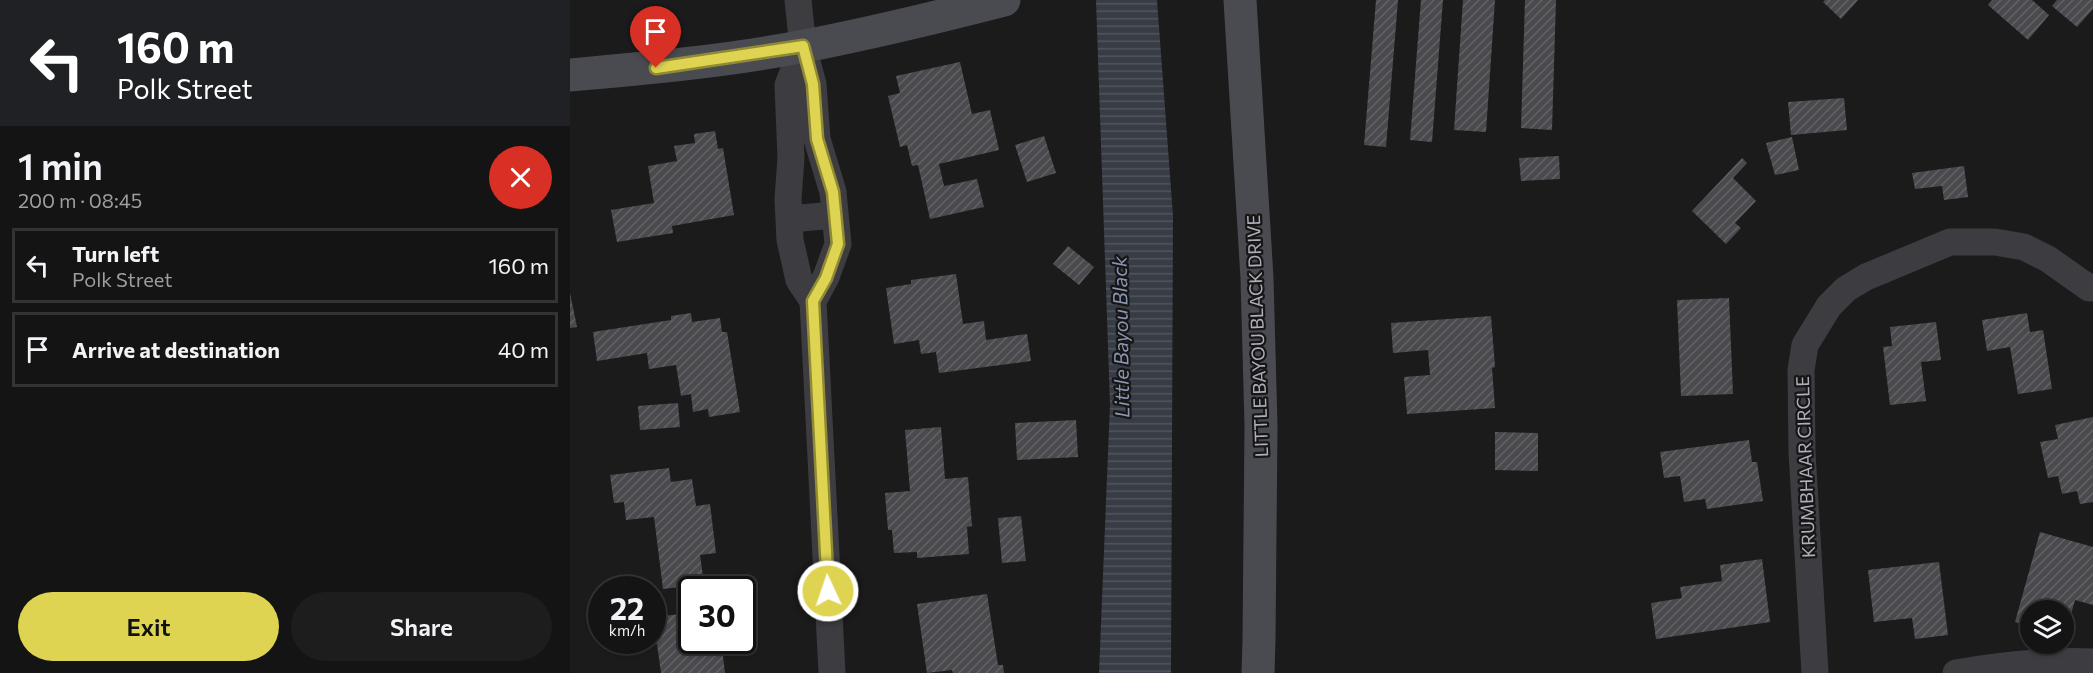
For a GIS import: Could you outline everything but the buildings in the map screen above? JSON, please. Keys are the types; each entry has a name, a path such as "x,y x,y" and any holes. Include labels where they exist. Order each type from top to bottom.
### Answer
{"main road":[{"path":"570,75 678,66 803,46 894,28 1004,0"},
{"name":"LITTLE BAYOU BLACK DRIVE","path":"1240,0 1257,278 1261,426 1258,673"}],"street":[{"path":"798,0 803,46 813,84 817,139 833,192 838,244 826,278 813,301"},
{"path":"803,46 788,85 791,158 788,199 790,240 799,280 813,301 832,673"},
{"path":"789,219 835,215"},
{"name":"KRUMBHAAR CIRCLE","path":"1815,673 1802,452 1801,370 1806,345 1829,306 1846,289 1866,278 1950,242 1995,242 2024,247 2048,259 2089,288"},
{"path":"1956,673 1986,667 2069,661 2093,662"}],"water":[{"name":"Little Bayou Black","path":"1096,0 1157,0 1173,216 1171,673 1099,673 1110,404"}],"route":[{"path":"656,68 803,46 813,84 817,139 833,192 838,244 826,278 813,301 828,591"}]}
